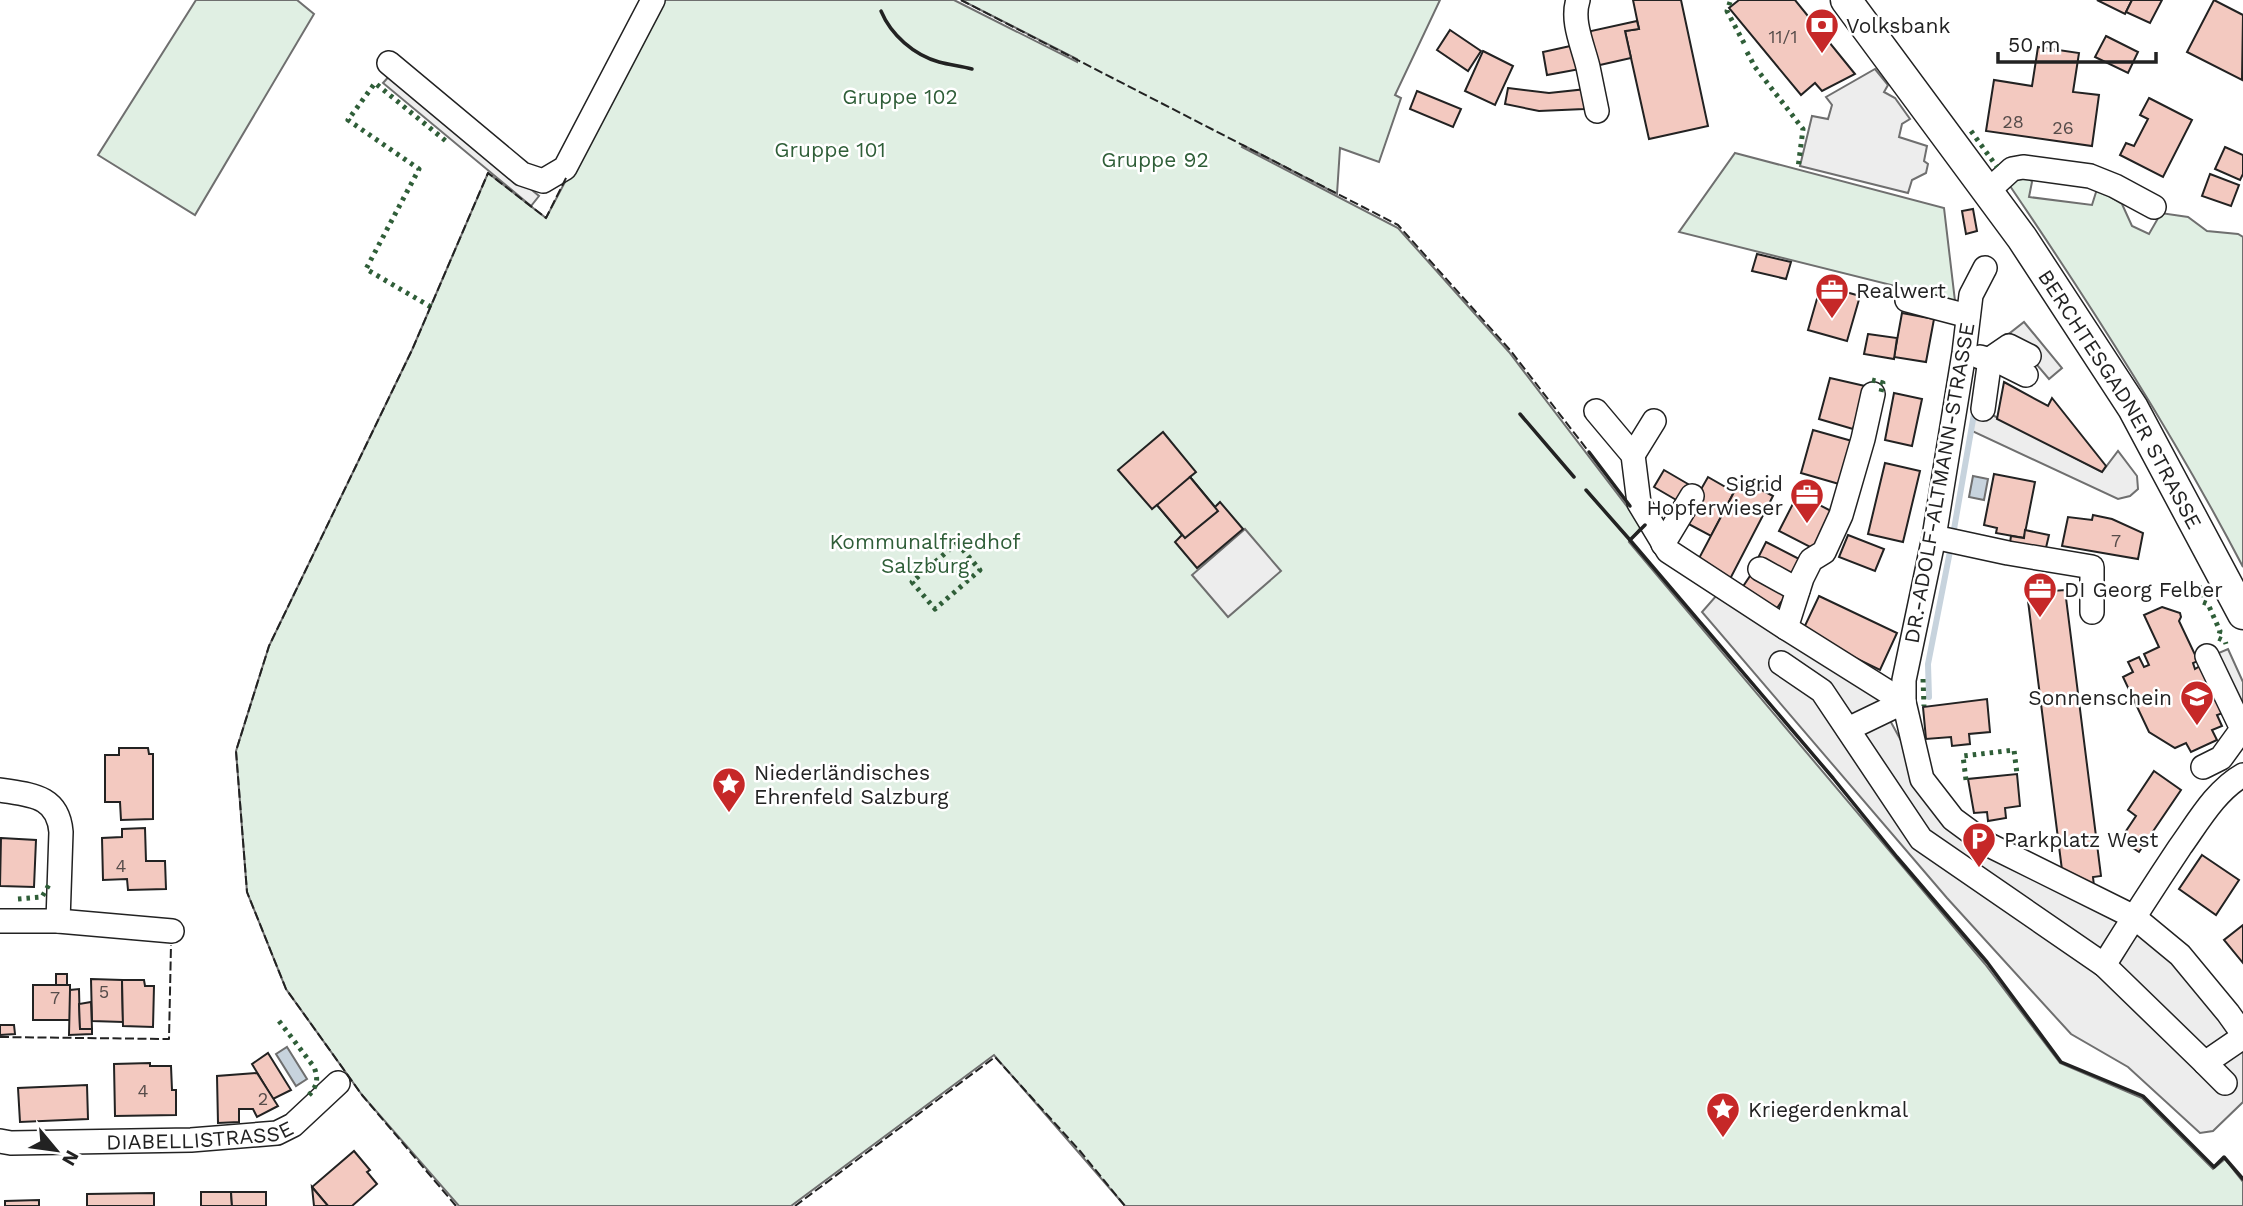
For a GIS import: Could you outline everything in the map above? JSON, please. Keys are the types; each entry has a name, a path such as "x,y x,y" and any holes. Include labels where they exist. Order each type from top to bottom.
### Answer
{"main road":[{"name":"BERCHTESGADNER STRASSE","path":"1846,0 1889,72 1989,190 2133,408 2243,614"}],"street":[{"path":"389,64 522,174 543,181 565,168 653,0"},
{"path":"1578,0 1578,30 1597,111"},
{"path":"1989,190 2012,169 2023,167 2090,176 2115,186 2154,208"},
{"name":"DR.-ADOLF-ALTMANN-STRASSE","path":"1985,268 1970,295 1968,316 1977,356 1939,538 1904,680 1904,702 1922,779 1953,819 1987,844 2134,917 2180,955 2243,1035"},
{"path":"1907,300 1968,316"},
{"path":"1983,409 1977,356 2002,363 2028,365"},
{"path":"1786,628 1811,560 1824,552 1841,515 1873,394"},
{"path":"1596,411 1633,455 1639,503 1668,551 1904,702"},
{"path":"1633,455 1654,421"},
{"path":"1663,544 1692,496"},
{"path":"1939,538 2092,567 2092,612"},
{"path":"1760,569 1798,590"},
{"path":"2104,965 2207,809 2240,783 2212,762 2242,729 2207,656"},
{"path":"1782,663 1822,691 1921,839 2104,965 2225,1083"},
{"path":"1848,729 1904,702"},
{"path":"0,790 37,797 47,802 60,821 58,921"},
{"path":"1898,804 1932,793"},
{"path":"0,921 58,921 172,932"},
{"path":"2205,1063 2243,1035"},
{"name":"DIABELLISTRASSE","path":"0,1141 191,1140 277,1133 293,1125 338,1083"}],"green space":[{"path":"196,0 297,0 314,14 195,215 98,155"},
{"name":"Kommunalfriedhof Salzburg","path":"661,0 954,0 1077,62 1077,59 961,0 1440,0 1395,95 1401,98 1379,162 1340,148 1337,194 1243,145 1242,147 1398,228 1509,352 1642,526 1629,542 1985,964 2060,1063 2142,1098 2213,1169 2225,1159 2243,1182 2243,1206 1125,1206 994,1055 791,1206 459,1206 362,1095 286,989 247,892 236,751 269,646 412,350 488,173 546,218"},
{"path":"1735,153 1944,208 1955,301 1679,232"},
{"path":"2022,176 2029,176 2032,182 2029,197 2092,205 2097,189 2122,204 2132,226 2149,234 2161,213 2188,217 2207,231 2238,234 2243,237 2243,567 2132,374 2010,186"}],"shaded area":[{"path":"1875,69 1888,85 1884,92 1895,98 1910,119 1902,124 1899,137 1927,146 1924,161 1928,164 1926,173 1912,180 1908,193 1800,166 1812,116 1828,119 1832,105 1826,97"},
{"path":"392,73 539,196 531,206 383,83"},
{"path":"2024,322 2062,368 2049,379 2010,333"},
{"path":"1977,407 2102,472 2118,451 2137,476 2138,489 2130,496 2118,499 1972,431"},
{"path":"1973,476 1988,479 1984,500 1969,497"},
{"path":"1245,529 1281,571 1228,617 1192,575"},
{"name":"Parkplatz West","path":"1716,596 1875,693 1922,779 1953,819 2134,917 2243,1034 2243,1102 2213,1131 2200,1133 2128,1067 2071,1034 1947,898 1702,612"},
{"path":"2228,649 2243,682 2243,719 2214,655"},
{"path":"287,1047 307,1079 296,1086 276,1054"}],"building":[{"path":"1633,0 1681,0 1708,126 1649,139 1625,31 1639,29"},
{"path":"1739,0 1795,0 1855,74 1822,91 1815,83 1801,95 1729,8"},
{"path":"2097,0 2132,0 2125,14"},
{"path":"2132,0 2162,0 2150,23 2126,12"},
{"path":"2214,0 2243,15 2242,80 2187,52"},
{"path":"1637,21 1639,29 1625,31 1631,58 1591,67 1586,44 1591,31"},
{"path":"1450,30 1481,51 1468,71 1437,50"},
{"path":"2106,36 2138,52 2128,73 2095,57"},
{"path":"1575,45 1580,69 1547,75 1543,52"},
{"path":"2038,47 2079,53 2073,92 2099,95 2092,146 1986,131 1994,80 2032,86"},
{"path":"1483,51 1513,66 1495,105 1465,91"},
{"path":"1508,88 1549,93 1587,89 1584,109 1539,111 1505,104"},
{"path":"1417,91 1461,109 1453,127 1410,109"},
{"path":"2149,98 2192,120 2163,177 2120,155 2126,143 2134,146 2148,119 2140,115"},
{"path":"2225,147 2243,155 2243,174 2240,180 2215,169"},
{"path":"2210,174 2239,185 2231,206 2202,196"},
{"path":"1973,209 1977,231 1966,234 1962,211"},
{"path":"1757,254 1791,262 1786,279 1752,271"},
{"path":"1821,285 1860,296 1847,341 1808,330"},
{"path":"1902,313 1934,319 1926,362 1894,357"},
{"path":"1868,334 1897,338 1894,359 1864,354"},
{"path":"1830,378 1865,386 1853,429 1819,419"},
{"path":"2004,382 2048,406 2052,398 2106,466 2102,472 1997,419"},
{"path":"1894,393 1922,399 1912,446 1885,440"},
{"path":"1813,430 1852,441 1839,484 1801,473"},
{"path":"1163,432 1196,472 1190,477 1215,507 1220,502 1243,529 1197,568 1175,542 1182,535 1157,505 1152,509 1118,470"},
{"path":"1885,463 1920,471 1903,542 1868,534"},
{"path":"1664,470 1688,484 1678,501 1654,487"},
{"path":"1994,474 2035,482 2024,538 1996,533 1997,528 1984,525"},
{"path":"1190,477 1218,511 1185,538 1157,505"},
{"path":"1708,477 1734,492 1711,536 1683,521"},
{"path":"1741,479 1773,496 1729,581 1696,564"},
{"path":"1798,494 1835,513 1816,550 1779,531"},
{"path":"2093,515 2112,519 2143,533 2138,559 2062,546 2068,517 2092,520"},
{"path":"2025,530 2049,535 2044,556 2009,550 2011,536 2024,538"},
{"path":"1848,535 1884,549 1875,571 1839,557"},
{"path":"1766,542 1805,562 1797,579 1758,558"},
{"path":"1752,573 1786,595 1775,611 1742,588"},
{"path":"2065,590 2101,876 2093,877 2094,886 2062,870 2027,593"},
{"path":"1819,596 1897,633 1880,670 1802,632"},
{"path":"2162,607 2180,613 2179,621 2198,661 2193,663 2195,669 2200,666 2223,713 2217,715 2222,726 2212,730 2217,740 2191,752 2186,743 2175,748 2149,732 2123,677 2133,672 2128,662 2139,657 2144,667 2149,665 2144,654 2159,647 2144,615"},
{"path":"1987,699 1990,732 1969,734 1970,744 1952,746 1951,737 1926,739 1923,707"},
{"path":"119,748 148,748 149,754 153,754 153,819 121,820 120,802 105,802 105,755 119,755"},
{"path":"2154,771 2181,790 2139,852 2120,840 2136,816 2128,810"},
{"path":"2017,774 2020,806 2005,808 2006,818 1988,821 1987,812 1974,813 1968,779"},
{"path":"145,828 146,861 165,861 166,889 128,890 127,879 103,880 102,838 122,837 122,829"},
{"path":"1,838 36,840 34,887 0,886"},
{"path":"2202,855 2239,880 2216,915 2179,889"},
{"path":"2243,925 2243,963 2224,940"},
{"path":"56,974 67,974 67,985 56,985"},
{"path":"91,979 122,980 123,1022 92,1021"},
{"path":"122,980 144,980 145,986 154,986 153,1027 123,1026"},
{"path":"33,985 70,985 70,1020 33,1020"},
{"path":"79,989 80,1029 92,1029 92,1034 69,1035 70,990"},
{"path":"91,1002 92,1029 80,1029 79,1004"},
{"path":"0,1025 14,1025 15,1034 0,1035"},
{"path":"268,1053 291,1090 273,1099 252,1064"},
{"path":"150,1063 150,1066 171,1066 172,1090 176,1090 176,1115 115,1116 114,1064"},
{"path":"257,1073 278,1106 257,1117 253,1109 239,1109 239,1122 218,1123 217,1076"},
{"path":"87,1085 88,1119 20,1122 18,1088"},
{"path":"354,1151 370,1170 367,1172 377,1184 352,1206 328,1206 312,1187"},
{"path":"312,1187 328,1206 314,1206"},
{"path":"201,1192 231,1192 232,1206 201,1206"},
{"path":"231,1192 266,1192 266,1206 232,1206"},
{"path":"154,1193 154,1206 87,1206 87,1194"},
{"path":"39,1200 39,1206 5,1206 5,1201"}],"waterway":[{"path":"1953,535 1975,408"},
{"path":"1929,697 1928,664 1951,546"}],"hedge":[{"path":"1730,2 1727,11 1745,45"},
{"path":"1747,52 1755,67 1803,129 1798,168"},
{"path":"431,307 366,269 419,169 348,120 375,83 447,142"},
{"path":"1971,131 1997,167"},
{"path":"1872,380 1883,383 1881,392"},
{"path":"957,543 980,570 935,609 912,582 957,543"},
{"path":"2199,586 2203,602 2208,604 2220,631 2218,638 2226,644"},
{"path":"1923,679 1924,706"},
{"path":"1966,780 1963,756 2014,750 2017,774"},
{"path":"18,899 42,897 51,881"},
{"path":"279,1021 314,1067 316,1083 307,1097"}],"fence":[{"path":"961,0 1398,225 1510,350 1589,452"},
{"path":"456,1206 362,1095 286,989 247,892 236,751 269,646 412,350 488,173 546,218 567,176"},
{"path":"0,1037 169,1039 171,945"},
{"path":"795,1206 995,1057 1080,1151 1125,1206"}],"wall":[{"path":"881,11 897,36 912,49 930,59 972,69"},
{"path":"1520,414 1574,477"},
{"path":"1589,452 1630,506"},
{"path":"1586,490 1630,540"},
{"path":"1645,525 1630,540 1987,962 2061,1062 2143,1096 2214,1167 2224,1157 2243,1179"}],"place":[{"name":"Volksbank","path":"1822,55"},
{"name":"Realwert","path":"1832,320"},
{"name":"Sigrid Hopferwieser","path":"1807,525"},
{"name":"DI Georg Felber","path":"2040,619"},
{"name":"Sonnenschein","path":"2197,727"},
{"name":"Niederländisches Ehrenfeld Salzburg","path":"729,814"},
{"name":"Parkplatz West","path":"1979,869"},
{"name":"Kriegerdenkmal","path":"1723,1139"}],"park label":[{"name":"Gruppe 102","path":"900,96"},
{"name":"Gruppe 101","path":"830,149"},
{"name":"Gruppe 92","path":"1155,159"}]}
